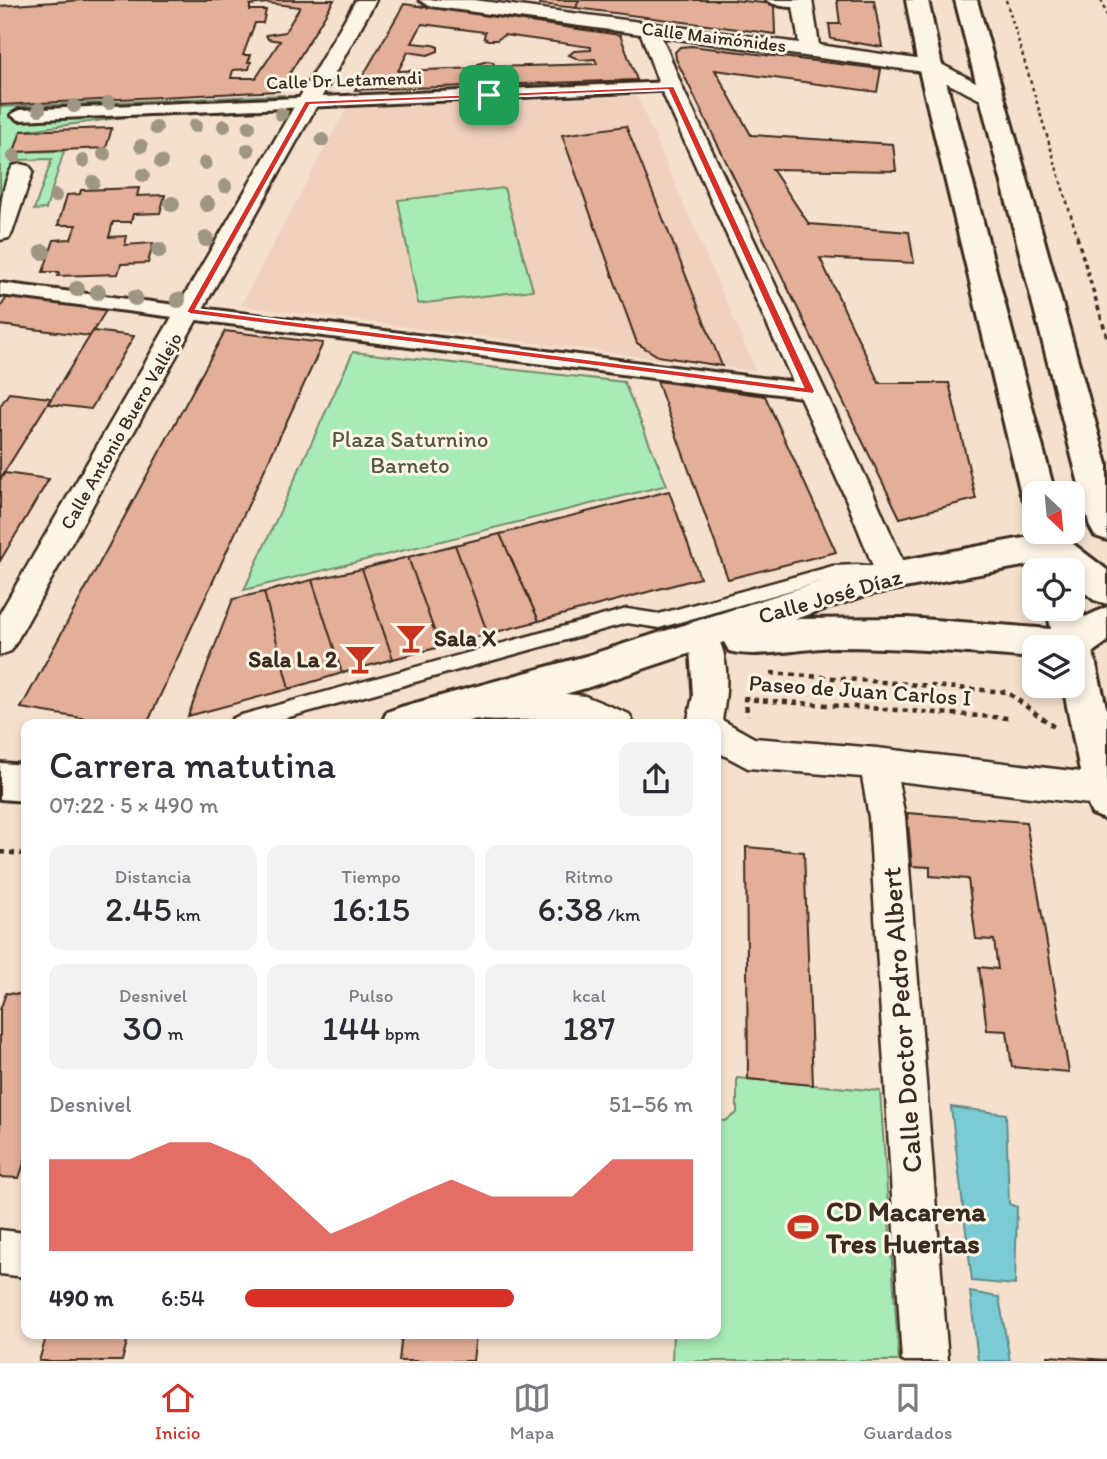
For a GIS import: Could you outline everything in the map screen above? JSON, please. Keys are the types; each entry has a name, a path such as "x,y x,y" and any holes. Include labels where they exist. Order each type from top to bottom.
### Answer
{"main road":[{"path":"917,0 930,66 1035,481"},
{"path":"965,0 1107,527"},
{"name":"Calle José Díaz","path":"418,719 586,672 866,581 1052,550 1107,590"},
{"path":"1085,638 1107,622"},
{"name":"Calle José Díaz","path":"586,672 706,646 785,633 855,630 1022,642"},
{"path":"1085,698 1106,796"},
{"path":"0,782 21,783"}],"street":[{"name":"Calle Antonio Buero Vallejo","path":"0,642 366,0"},
{"name":"Calle Maimónides","path":"432,0 516,5 649,29 930,66 991,99"},
{"path":"773,0 803,2 810,50"},
{"path":"649,29 671,87 893,576"},
{"name":"Calle Dr Letamendi","path":"19,115 671,87"},
{"path":"0,233 21,171"},
{"path":"0,289 810,391"},
{"path":"706,646 707,710"},
{"path":"463,706 569,706 601,714 609,719"},
{"path":"721,736 748,753 877,763 1106,796"},
{"name":"Calle Doctor Pedro Albert","path":"877,763 887,817 925,1361"},
{"path":"0,1252 21,1254"}],"lane":[{"path":"256,719 627,616 659,621 833,572 858,570 893,576"}],"path":[{"path":"1006,0 1107,337"},
{"path":"1101,0 1107,16"},
{"path":"759,673 1007,692 1052,727"},
{"name":"Paseo de Juan Carlos I","path":"707,710 1008,718"},
{"path":"0,852 21,853"}],"shaded area":[{"path":"637,96 756,371 240,306 347,107"}],"green space":[{"path":"284,95 278,110 126,117 22,131 14,152 64,151 46,209 34,210 52,159 15,160 0,201 0,107"},
{"path":"504,188 533,290 418,304 398,200"},
{"name":"Plaza Saturnino Barneto","path":"353,352 624,382 667,485 244,590"},
{"name":"CD Macarena Tres Huertas","path":"737,1078 880,1091 899,1361 672,1361 673,1339 721,1339 721,1121 725,1121 737,1113"}],"water":[{"path":"951,1107 1006,1114 1009,1204 1017,1207 1015,1285 972,1281"},
{"path":"970,1292 999,1297 1010,1361 978,1361"}],"building":[{"path":"82,0 334,0 279,91 0,105 0,6","holes":["267,3 300,7 285,32 266,35 268,39 280,41 256,78 231,78 233,70 249,69 251,55 243,55 255,23 263,23 266,10 250,10 250,5"]},
{"path":"541,0 579,0 576,8 539,4"},
{"path":"579,0 732,0 774,4 775,34 576,8"},
{"path":"837,0 874,0 882,47 831,39 829,24 840,24"},
{"path":"404,4 620,35 637,80 355,90","holes":["422,24 485,32 484,38 488,40 497,40 504,35 591,47 591,50 574,51 569,55 580,60 595,59 597,64 495,67 493,62 487,61 478,64 478,68 398,71 408,52 428,55 438,51 438,47 433,45 412,43"]},
{"path":"691,46 881,69 877,92 715,70 751,135 893,144 896,171 772,169 809,224 909,232 914,263 820,258 879,383 949,383 976,499 900,518 676,59 675,52 680,47"},
{"path":"626,126 722,366 658,356 637,343 562,135"},
{"path":"112,128 106,148 14,152 21,131"},
{"path":"139,188 137,196 165,195 160,213 133,214 131,222 113,222 109,237 127,236 125,245 153,243 148,263 121,264 118,274 58,276 59,272 43,272 54,240 71,239 76,225 58,225 67,195 80,194 81,190"},
{"path":"7,297 107,309 90,336 0,325 0,308"},
{"path":"93,331 134,336 91,409 48,404"},
{"path":"225,331 323,343 149,719 87,719 21,708"},
{"path":"657,381 765,396 836,552 728,579"},
{"path":"9,393 51,398 0,479 0,406"},
{"path":"5,473 49,479 0,561 0,480"},
{"path":"669,491 700,578 539,621 500,534"},
{"path":"500,534 539,621 488,634 455,545"},
{"path":"455,545 488,634 440,647 408,557"},
{"path":"408,557 440,647 393,659 362,569"},
{"path":"362,569 393,659 342,673 312,580"},
{"path":"312,580 342,673 289,689 264,592"},
{"path":"264,592 289,689 188,716 233,599"},
{"path":"907,813 1026,822 1069,1072 1012,1067 1007,1031 987,1030 979,967 998,969 994,940 976,939 968,879 930,876 930,867 912,866"},
{"path":"746,847 804,852 813,1085 748,1079"},
{"path":"6,993 21,994 19,1178 0,1177 0,1010"},
{"path":"46,1339 128,1339 122,1361 39,1361"},
{"path":"401,1339 475,1339 473,1361 399,1361"},
{"path":"1048,1356 1107,1360 1107,1361 1048,1361"}],"place":[{"name":"Sala X","path":"411,638"},
{"name":"Sala La 2","path":"360,659"},
{"name":"CD Macarena Tres Huertas","path":"803,1227"}],"route":[{"path":"671,87 810,391 190,312 307,103 489,95 671,87"}]}
